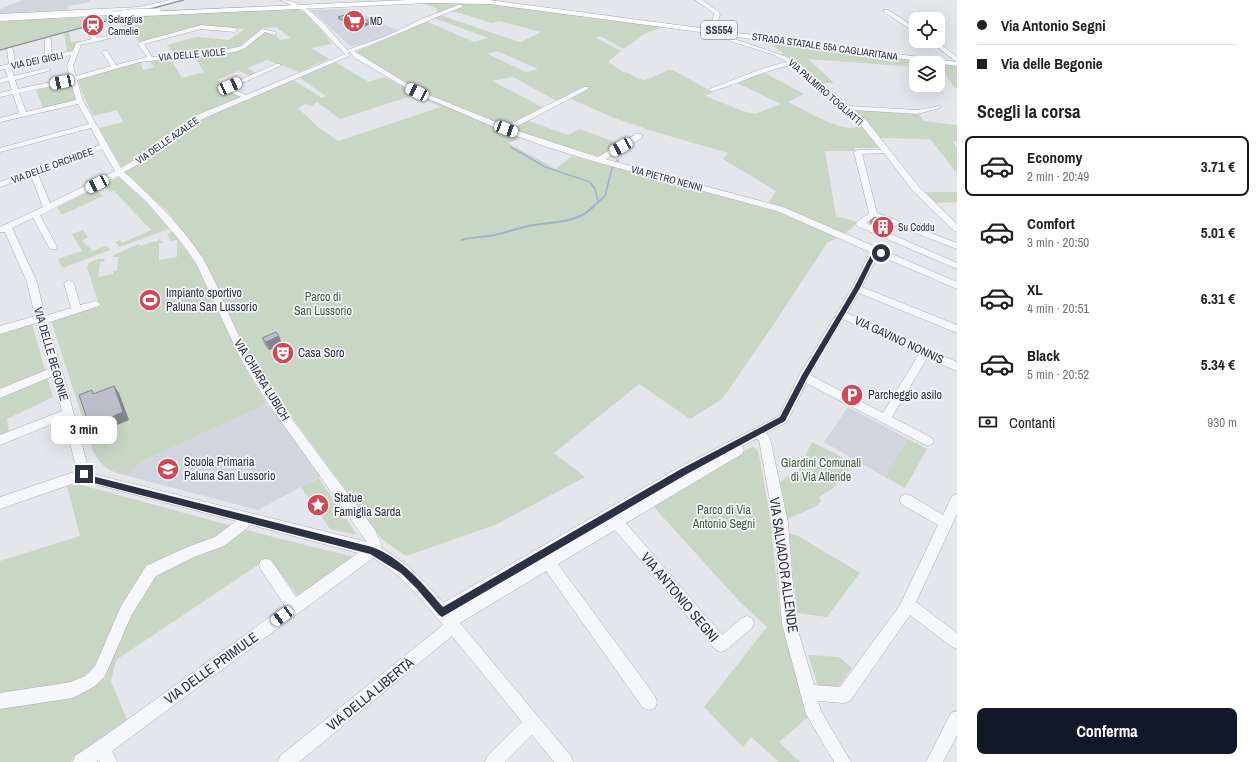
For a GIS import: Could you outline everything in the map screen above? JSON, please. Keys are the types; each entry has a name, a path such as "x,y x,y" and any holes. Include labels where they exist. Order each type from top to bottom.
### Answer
{"main road":[{"name":"STRADA STATALE 554 CAGLIARITANA","path":"28,18 142,14 420,0"},
{"name":"STRADA STATALE 554 CAGLIARITANA","path":"482,0 538,6 957,62"},
{"name":"STRADA STATALE 554 CAGLIARITANA","path":"0,20 126,13 428,1 489,2 957,62"}],"street":[{"path":"0,16 138,9 177,0"},
{"name":"VIA PIETRO NENNI","path":"283,0 306,10 348,54 417,92 506,129 550,145 599,160 766,205 819,225 957,286"},
{"path":"698,0 716,12 717,15 712,29"},
{"name":"VIA DELLE AZALEE","path":"3,228 35,214 119,172 152,153 195,119 248,98 426,19 460,6"},
{"path":"886,11 909,26"},
{"name":"VIA DELLE VIOLE","path":"150,58 141,44 142,43 201,27 236,30"},
{"path":"87,28 96,41"},
{"name":"VIA DELLE VIOLE","path":"0,95 74,79 150,58 235,50 243,47 263,30 274,33"},
{"name":"VIA PALMIRO TOGLIATTI","path":"729,33 732,40 778,55 793,63 847,108 863,122 916,189 957,229"},
{"path":"81,36 81,44"},
{"path":"75,52 78,44 113,37"},
{"path":"48,40 48,58"},
{"path":"940,48 957,62"},
{"path":"10,49 6,66 23,114"},
{"name":"VIA DEI GIGLI","path":"6,66 75,52"},
{"name":"VIA CHIARA LUBICH","path":"75,52 70,66 80,101 119,172 149,199 184,240 200,262 245,357 272,400 370,534 375,546 372,550"},
{"path":"105,52 115,68"},
{"path":"711,90 740,81 773,67 793,63"},
{"path":"248,98 226,88 278,65"},
{"path":"0,81 48,70"},
{"path":"506,129 586,88"},
{"path":"0,120 80,101"},
{"path":"847,108 917,112 938,106"},
{"path":"0,150 92,125"},
{"path":"599,160 639,136"},
{"name":"VIA DELLE ORCHIDEE","path":"0,184 104,146"},
{"path":"873,214 858,152 881,152"},
{"path":"33,172 48,207"},
{"path":"35,214 53,247"},
{"path":"873,214 860,224 957,266"},
{"path":"873,214 957,246"},
{"name":"VIA DELLE BEGONIE","path":"3,228 32,282 84,474"},
{"path":"887,246 893,239"},
{"path":"448,620 546,558 614,518 750,443 758,433 783,419 804,377 857,288 875,251"},
{"path":"68,283 76,310"},
{"path":"857,288 957,329"},
{"path":"0,330 96,304"},
{"name":"VIA GAVINO NONNIS","path":"841,314 957,367"},
{"path":"886,418 925,353"},
{"path":"0,394 57,370"},
{"path":"804,377 928,441"},
{"path":"0,440 68,413"},
{"name":"VIA SALVADOR ALLENDE","path":"758,433 764,438 781,523 790,624 814,714 844,762"},
{"path":"0,503 84,474 90,478 248,520 372,550 404,571 420,586 564,762"},
{"path":"906,500 946,523"},
{"path":"808,692 844,695 908,606 957,500"},
{"name":"VIA ANTONIO SEGNI","path":"614,518 720,645 747,623"},
{"path":"0,701 73,690 90,681 100,671 126,611 151,571 190,552 219,542 248,520"},
{"name":"VIA DELLE PRIMULE","path":"81,762 106,751 294,607 372,550"},
{"path":"546,558 649,702"},
{"path":"266,565 294,607"},
{"path":"908,606 957,642"},
{"name":"VIA DELLA LIBERTÀ","path":"286,762 448,620"},
{"path":"934,762 957,719"},
{"path":"493,762 533,724"}],"shaded area":[{"path":"23,0 90,0 90,2 68,6 68,11 0,17 0,9"},
{"path":"348,9 399,31 371,43 350,46 311,10"},
{"path":"267,404 323,475 258,510 128,476 138,463"},
{"path":"848,407 908,439 885,477 824,442"}],"green space":[{"path":"422,2 478,2 663,27 642,35 624,49 602,37 595,37 621,51 608,62 623,72 643,80 668,70 673,70 712,92 705,96 743,111 755,114 781,104 737,83 763,72 804,94 788,102 840,126 850,128 863,126 880,148 854,148 855,151 825,151 836,216 858,222 845,234 768,203 776,191 723,159 728,153 652,131 612,117 571,99 587,89 557,101 513,77 492,81 544,108 507,126 411,87 357,55 357,51 426,21 474,42 488,38 434,18 440,15 521,42 541,32 499,21 492,23 449,10 461,5 438,13 436,11 438,9","holes":["497,51 538,69 526,72 488,54"]},
{"path":"295,8 301,10 311,18 332,44 311,48 329,59 299,72 267,60 247,68 257,73 250,76 238,71 217,80 228,85 223,87 242,97 189,118 144,155 123,166 121,166 99,128 123,122 117,110 93,116 78,79 140,61 143,70 154,67 149,60 170,58 182,78 204,72 194,56 247,49 247,45 264,31 275,34 280,40 291,38 276,27 263,28 244,45 233,49 175,55 167,45 197,37 229,40 245,29 201,26 139,42 134,34 130,35 118,20 69,32 71,42 79,41 72,51 67,52 64,33 0,51 0,21"},
{"path":"764,39 909,58 909,66 808,59 834,83 820,83 789,59 780,54 784,54"},
{"name":"Parco di San Lussorio","path":"333,61 369,82 384,77 418,94 523,138 507,143 556,169 572,156 784,214 839,237 827,243 772,327 722,399 690,419 639,384 554,453 585,477 495,525 406,556 382,539 242,350 200,262 205,260 167,211 125,174 126,171 198,120 292,79 322,98 326,96 298,77","holes":["414,95 441,107 338,141 318,127 298,108 305,104 312,106 317,102 340,119"]},
{"path":"945,62 957,64 957,88 955,88 945,74"},
{"path":"72,80 77,101 43,108 35,88"},
{"path":"851,108 917,112 924,121 957,125 957,142 952,141 957,147 957,173 930,139 878,138"},
{"path":"526,120 568,135 579,129 621,144 599,156 555,144 510,128"},
{"path":"119,177 158,214 169,229 119,247 116,242 120,240 122,243 151,230 114,191 110,192 103,184"},
{"path":"95,188 103,196 62,215 57,207"},
{"path":"924,192 957,192 957,202 934,203"},
{"path":"83,230 88,237 82,241 93,251 106,246 110,250 62,268 58,259 82,251 72,234"},
{"path":"173,232 197,266 243,364 267,404 138,463 128,476 107,468 96,457 93,451 51,320 99,305 87,267 89,263 98,259 104,259 105,261 100,262 98,277 113,274 113,271 117,271 118,257 113,257 114,255 139,244 140,246 159,240 158,237 163,243 159,243 159,260 177,257 177,240 171,241 167,234"},
{"path":"32,323 45,371 0,390 0,334"},
{"path":"47,378 53,397 7,419 9,433 0,437 0,397"},
{"path":"908,439 927,449 905,488 885,477"},
{"name":"Giardini Comunali di Via Allende","path":"812,442 855,464 832,489 819,497 821,502 815,507 787,519 780,482 799,469"},
{"name":"Parco di Via Antonio Segni","path":"752,447 757,449 760,459 770,517 780,613 808,717 779,742 800,762 779,762 751,737 743,747 704,707 767,627 739,601 652,505"},
{"path":"319,478 357,535 330,529 301,487"},
{"path":"78,484 269,536 358,558 299,598 270,559 255,567 116,660 111,681 127,720 72,758 71,762 0,762 0,561 80,536 67,486"},
{"path":"789,533 798,536 860,573 827,617 797,613"},
{"path":"808,655 839,657 852,668 838,687 818,686"}],"building":[{"name":"MD","path":"352,13 371,22 356,27 338,17"},
{"path":"875,217 894,224 889,229 870,221"},
{"path":"276,332 279,336 266,342 262,338"},
{"path":"114,386 123,412 102,421 103,425 91,430 79,395 92,390 93,394"}],"waterway":[{"path":"511,147 545,167 590,182 595,189 598,201"},
{"path":"593,207 605,196 612,168 618,160"},
{"path":"462,240 494,235 537,224 571,219 587,212 594,206"}],"tram line":[{"path":"143,11 184,0"},
{"path":"0,50 128,15"}],"place":[{"name":"MD","path":"354,21"},
{"name":"Selargius Camelie","path":"93,25"},
{"name":"Su Coddu","path":"883,227"},
{"name":"Impianto sportivo Paluna San Lussorio","path":"150,300"},
{"name":"Casa Soro","path":"283,353"},
{"name":"Parcheggio asilo","path":"852,395"},
{"name":"Scuola Primaria Paluna San Lussorio","path":"168,469"},
{"name":"Statue Famiglia Sarda","path":"318,505"}],"route":[{"path":"84,474 90,478 248,520 372,550 385,557 404,571 420,586 442,612 684,472 783,419 804,377 857,288 875,251 881,253"}]}
